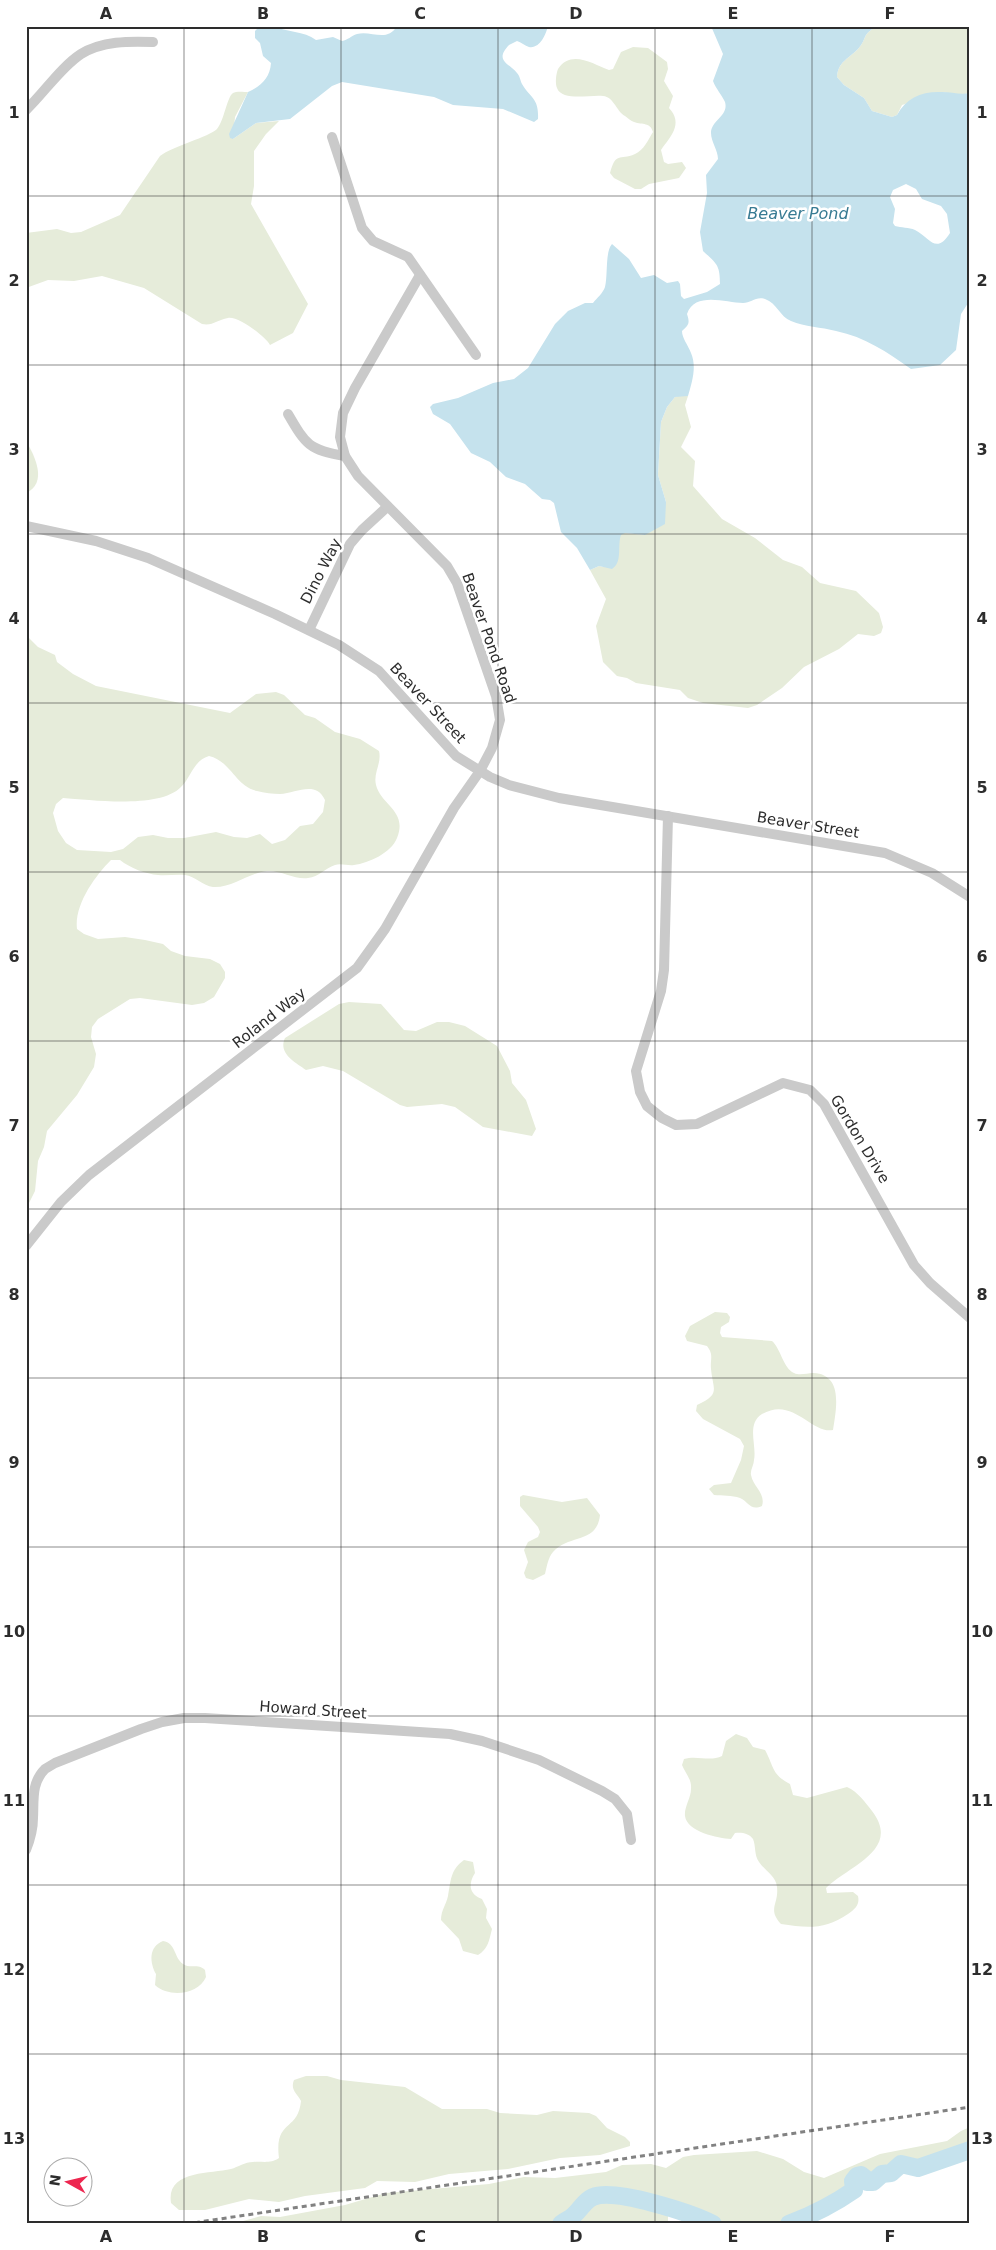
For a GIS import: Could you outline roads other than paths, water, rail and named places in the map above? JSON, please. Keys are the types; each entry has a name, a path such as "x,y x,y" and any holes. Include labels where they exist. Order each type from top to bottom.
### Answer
{"street":[{"path":"26,110 81,54 104,44 127,41 153,42"},
{"path":"332,137 362,228 373,241 408,257 476,355"},
{"path":"288,414 300,436 309,445 326,453 345,456 340,437 344,413 354,388 420,275"},
{"name":"Beaver Pond Road","path":"345,456 358,476 447,566 457,582 496,696 500,720 492,748 480,771"},
{"name":"Dino Way","path":"309,630 350,544 387,506"},
{"name":"Beaver Street","path":"26,526 96,541 148,558 340,645 379,671 442,743 456,756 480,771 509,784 559,798 885,854 932,873 970,897"},
{"name":"Roland Way","path":"26,1246 61,1202 89,1175 358,968 385,929 454,808 480,771"},
{"name":"Gordon Drive","path":"668,816 664,970 661,991 636,1071 640,1092 647,1106 662,1118 676,1124 697,1124 783,1083 810,1090 824,1104 914,1265 930,1283 970,1318"},
{"name":"Howard Street","path":"26,1850 33,1820 34,1785 38,1776 45,1769 102,1743 162,1722 205,1718 354,1729 424,1731 482,1741 539,1760 615,1799 627,1814 631,1840"}],"water":[{"path":"272,26 306,35 316,40 333,37 342,41 362,33 388,34 397,26 548,26 544,37 536,46 529,47 517,41 509,45 503,55 504,61 518,74 525,89 534,99 538,119 534,122 503,109 453,105 434,97 342,82 332,86 290,119 256,123 233,139 230,138 229,134 248,92 264,81 269,73 271,63 263,56 260,43 255,38 255,31 259,27"},
{"name":"Beaver Pond","path":"711,26 878,26 869,31 858,49 841,64 837,77 844,85 864,98 872,111 892,117 897,115 910,100 921,94 935,92 970,93 970,300 961,314 956,350 940,365 911,369 884,351 857,337 791,321 765,299 759,298 743,303 704,300 691,307 687,314 688,324 682,331 682,334 693,358 691,385 688,396 675,397 667,407 661,422 658,475 666,502 665,524 645,535 625,533 621,535 619,558 615,566 612,569 599,566 590,570 577,548 561,532 554,503 550,500 542,499 525,484 506,477 490,462 471,453 450,424 433,414 430,407 433,404 458,398 493,383 514,379 528,368 555,324 568,311 585,303 593,303 603,291 606,282 608,252 612,244 629,259 641,278 654,275 667,283 678,281 681,296 684,299 707,292 720,284 717,265 703,251 700,232 707,193 706,175 718,159 711,133 726,107 724,99 713,81 723,54","holes":["906,184 916,189 922,199 941,206 947,214 950,233 941,243 933,243 915,230 895,226 893,223 895,209 890,197 893,190"]}],"waterway":[{"path":"789,2224 823,2209 854,2190 853,2181 857,2176 861,2175 867,2182 873,2182 882,2174 891,2173 901,2164 918,2168 970,2150"},
{"path":"561,2224 590,2199 604,2195 653,2203 713,2224"}],"railway":[{"path":"186,2224 970,2107"}]}
